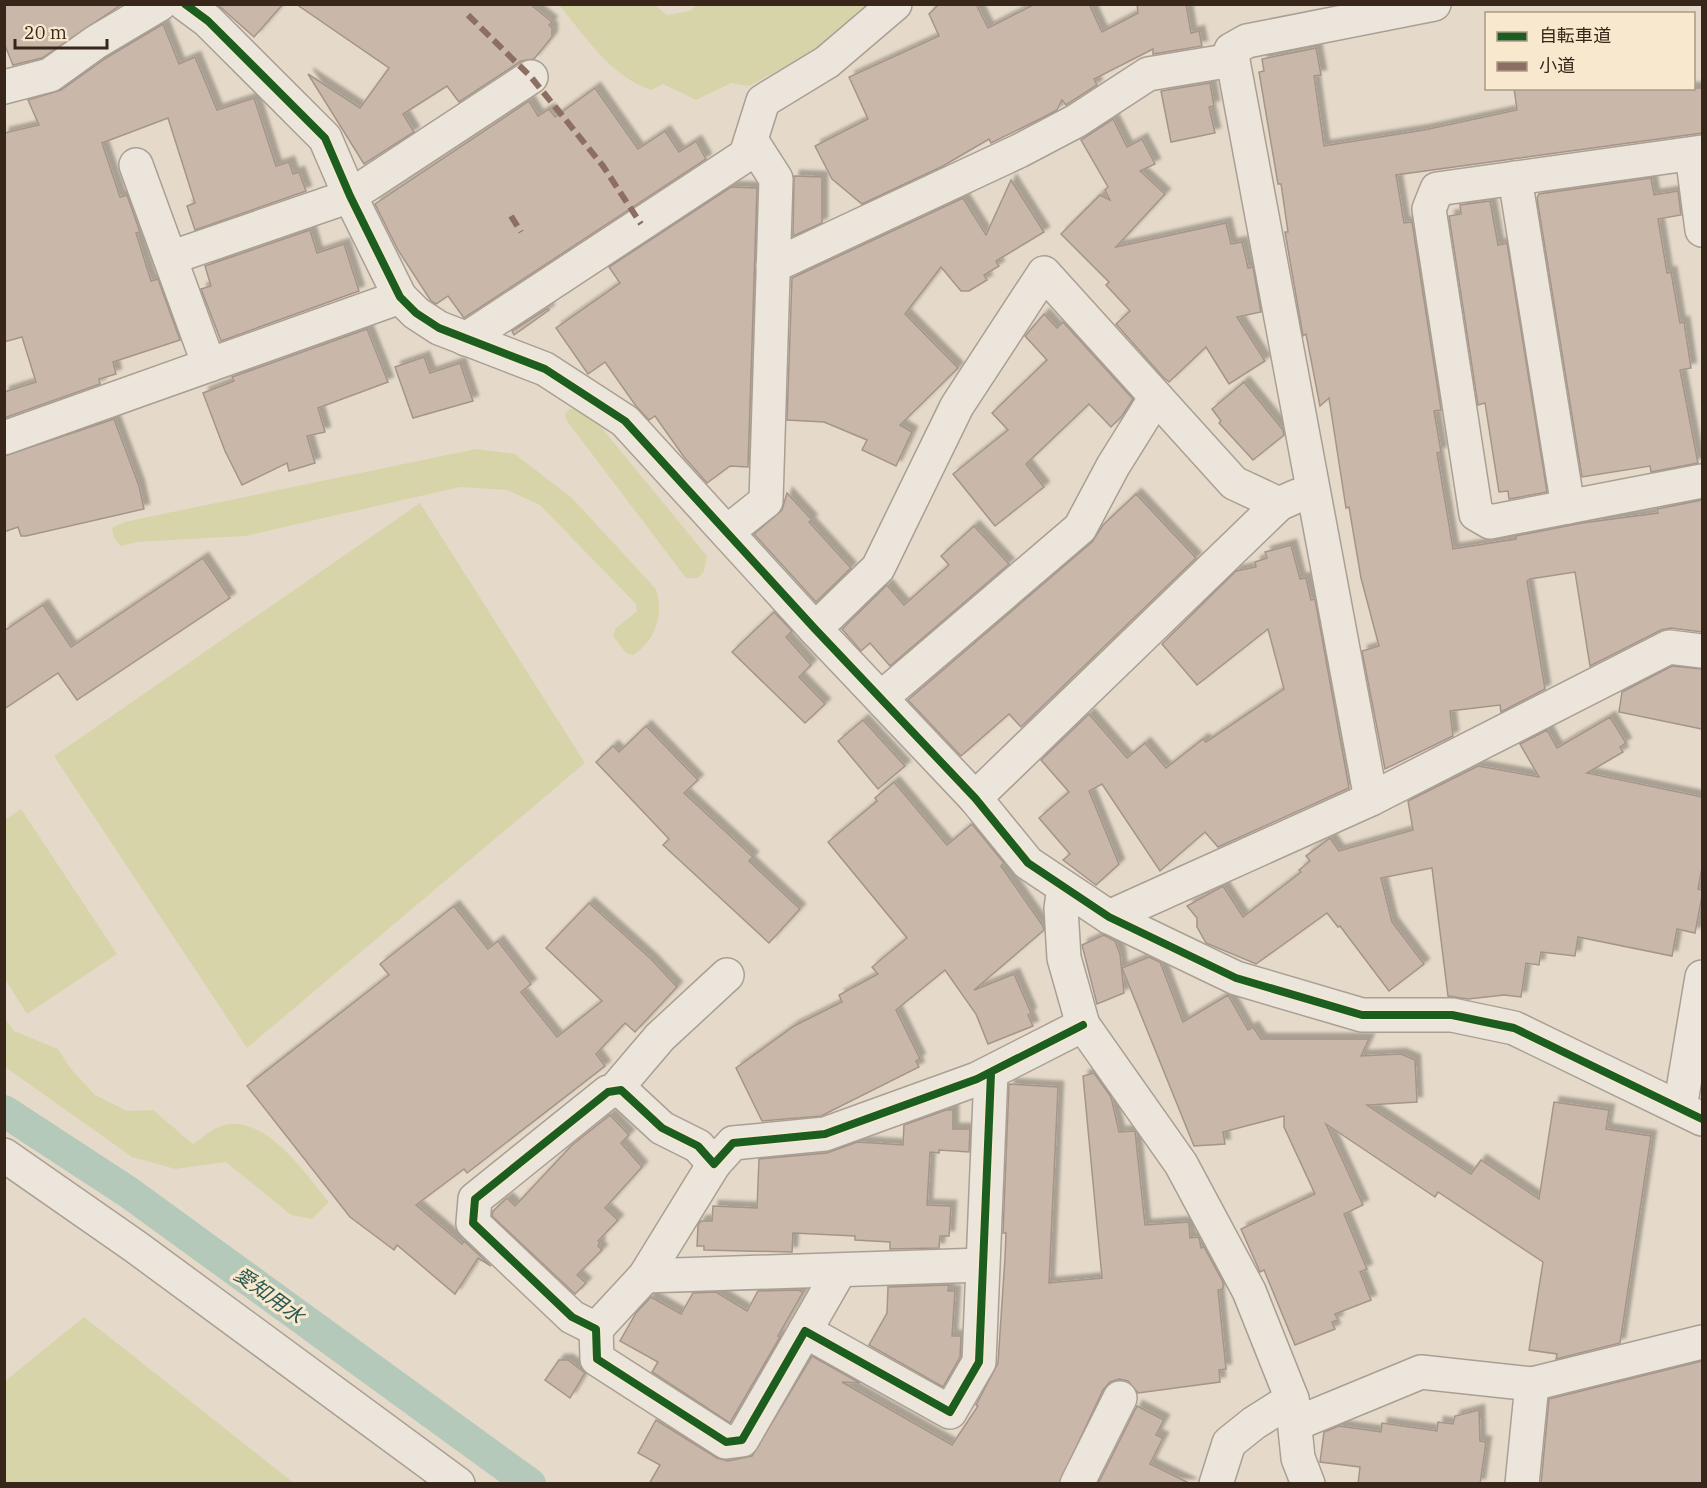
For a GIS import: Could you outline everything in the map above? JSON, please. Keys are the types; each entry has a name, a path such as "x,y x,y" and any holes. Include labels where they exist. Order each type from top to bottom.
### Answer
{"street":[{"path":"4,87 50,75 96,42 160,4"},
{"path":"185,4 208,21 325,138 350,196 400,297 416,313 439,328 545,369 625,421 815,629 975,798 1028,863 1109,917 1236,978 1362,1015 1452,1014 1514,1028 1691,1113 1702,977"},
{"path":"466,339 746,155 763,101 827,62 895,4"},
{"path":"1371,799 1231,50 1246,41 1434,4"},
{"path":"773,266 1019,151 1076,121 1148,74 1232,60"},
{"path":"170,258 350,196 531,77"},
{"path":"727,532 766,501 776,179 751,140"},
{"path":"1702,230 1697,153 1437,189 1429,208 1476,514 1490,522 1702,481"},
{"path":"136,165 209,365"},
{"path":"1515,178 1568,507"},
{"path":"815,629 878,568 957,406 1044,273 1234,483 1279,504"},
{"path":"4,438 400,297"},
{"path":"881,698 1080,528 1113,466 1156,398"},
{"path":"975,798 1279,504 1312,490"},
{"path":"1109,917 1371,799 1669,647 1702,651"},
{"path":"1064,888 1061,908 1064,958 1083,1025 1181,1164 1249,1291 1293,1412 1298,1458 1308,1484"},
{"path":"614,1091 660,1037 727,975"},
{"path":"840,1270 742,1440 726,1442 597,1359 596,1329 645,1276 714,1164 733,1143 825,1134 991,1073 1083,1025"},
{"path":"805,1331 950,1412 979,1362 991,1073"},
{"path":"596,1329 572,1317 473,1223 475,1199 608,1092 614,1091 621,1090 662,1128 698,1146 714,1164"},
{"path":"4,1155 136,1247 458,1484"},
{"path":"645,1276 982,1265"},
{"path":"1216,1484 1229,1443 1254,1423 1421,1372 1532,1384 1702,1342"},
{"path":"1522,1484 1532,1384"},
{"path":"1077,1484 1120,1398"}],"shaded area":[{"path":"559,5 655,5 667,15 690,11 697,5 870,5 818,49 749,86 731,83 696,100 663,84 651,90 623,75 589,42"},
{"path":"574,408 596,421 707,556 704,571 698,578 686,578 567,421 565,415 569,409"},
{"path":"476,449 515,454 572,498 656,589 659,608 656,626 641,649 633,655 626,653 613,636 615,629 637,611 636,604 540,505 507,490 460,487 245,536 137,542 121,546 114,538 112,528 124,522"},
{"path":"420,503 585,763 247,1048 54,756"},
{"path":"21,809 117,954 27,1014 5,979 5,820"},
{"path":"4,1017 14,1031 58,1049 71,1069 95,1095 127,1111 153,1110 193,1144 216,1128 233,1124 249,1126 265,1134 295,1160 329,1202 312,1219 291,1215 226,1162 175,1169 132,1157 5,1067"},
{"path":"84,1317 294,1483 5,1483 5,1381"}],"building":[{"path":"4,4 122,4 42,58 13,65 4,43"},
{"path":"217,4 283,4 254,37"},
{"path":"296,4 530,4 552,22 549,25 552,28 552,37 534,59 521,61 459,102 447,86 403,114 414,132 364,164 308,74 360,108 389,68"},
{"path":"939,4 976,4 988,28 1035,4 1089,4 1102,32 1138,13 1137,4 1186,4 1191,33 1199,31 1202,46 1153,54 1153,49 1094,79 1097,85 1066,105 1062,100 1057,110 1042,118 991,143 989,139 943,166 862,204 832,179 815,146 868,119 849,77 939,36 929,14"},
{"path":"163,24 179,64 195,57 217,110 254,98 276,166 289,162 293,174 299,172 306,191 195,230 187,206 195,203 168,118 102,143 120,197 127,195 140,232 136,233 151,281 158,279 180,340 113,362 116,374 99,379 100,384 4,418 4,392 36,382 22,337 4,342 4,133 39,125 28,100 61,90 106,58"},
{"path":"1316,48 1321,75 1314,76 1324,146 1424,130 1517,110 1514,90 1695,90 1695,88 1702,88 1702,133 1396,175 1404,223 1412,222 1441,410 1434,411 1441,452 1437,453 1453,549 1516,539 1516,536 1582,523 1658,513 1657,509 1702,500 1702,632 1671,628 1661,630 1590,666 1575,572 1530,579 1527,581 1545,689 1501,712 1500,705 1450,711 1453,736 1385,769 1362,651 1379,646 1361,578 1349,507 1346,508 1329,398 1320,406 1306,334 1303,336 1285,232 1288,232 1281,184 1278,184 1259,72 1264,71 1262,59"},
{"path":"1210,83 1214,106 1209,107 1215,133 1171,142 1161,91"},
{"path":"595,88 638,149 665,131 679,152 696,141 706,159 464,318 448,296 436,304 431,301 398,250 375,204 529,101 538,116 549,109 555,117"},
{"path":"1113,119 1127,147 1142,139 1155,164 1140,171 1165,194 1116,247 1226,223 1231,244 1242,242 1248,268 1253,267 1261,312 1237,317 1265,361 1229,384 1206,347 1169,382 1163,377 1116,324 1130,311 1106,285 1109,282 1061,234 1100,195 1110,200 1105,190 1108,187 1081,140"},
{"path":"794,176 822,177 822,223 793,236"},
{"path":"1651,178 1654,195 1678,191 1681,215 1658,219 1667,273 1671,272 1680,323 1684,322 1691,368 1680,370 1698,463 1651,472 1650,466 1582,477 1537,198 1539,194"},
{"path":"1011,180 1044,232 996,261 999,266 984,275 987,280 969,291 961,291 941,267 905,314 958,368 900,425 912,432 896,466 862,450 867,440 824,422 787,420 792,278 963,198 986,235"},
{"path":"731,187 757,188 748,467 730,466 707,483 684,457 655,416 649,420 636,406 605,362 588,374 556,328 620,283 609,267"},
{"path":"1490,201 1498,245 1507,243 1547,492 1509,499 1508,491 1499,492 1485,403 1478,405 1449,216 1461,214 1460,205"},
{"path":"310,230 317,253 344,244 359,291 221,341 201,289 211,286 205,266"},
{"path":"548,308 549,310 514,335 512,331"},
{"path":"1044,314 1057,328 1063,322 1133,399 1122,416 1111,427 1089,404 1026,464 1044,487 995,526 953,474 1008,430 992,413 1047,360 1025,336"},
{"path":"367,329 388,382 318,408 325,432 307,436 315,463 289,471 287,463 242,485 225,451 203,393 234,381 232,377"},
{"path":"424,357 430,373 460,363 473,401 413,418 395,367"},
{"path":"1244,382 1283,430 1284,435 1253,460 1219,423 1221,421 1212,409"},
{"path":"114,419 139,486 144,509 26,536 21,536 18,527 4,532 4,456"},
{"path":"787,493 812,520 809,522 851,568 816,602 754,534 782,510"},
{"path":"1136,494 1196,558 1021,727 1009,714 961,756 908,700 1092,542 1103,525"},
{"path":"974,526 1009,564 890,666 870,643 861,651 842,629 887,585 904,605 949,565 941,556"},
{"path":"1291,545 1300,579 1306,578 1311,600 1315,599 1349,788 1218,847 1205,832 1160,871 1102,784 1089,791 1119,864 1096,885 1063,860 1070,854 1039,818 1069,792 1041,760 1089,714 1127,758 1145,743 1166,768 1203,739 1206,742 1284,689 1268,629 1197,685 1162,644 1236,571 1256,567 1255,562 1267,558 1265,552"},
{"path":"203,558 230,598 77,700 58,673 4,709 4,631 43,605 71,647"},
{"path":"774,612 792,631 786,637 811,665 799,677 825,704 805,723 732,652"},
{"path":"1672,666 1702,669 1702,729 1619,712 1622,692"},
{"path":"1610,717 1626,743 1620,747 1623,752 1587,773 1702,797 1702,868 1698,889 1702,890 1702,896 1695,933 1677,929 1672,956 1578,937 1575,956 1541,952 1539,965 1526,963 1521,997 1504,995 1468,999 1448,996 1432,868 1381,878 1392,922 1424,964 1389,991 1340,926 1338,927 1327,913 1256,964 1206,943 1197,927 1197,918 1187,906 1223,886 1243,917 1301,872 1299,870 1310,861 1306,856 1330,838 1339,851 1413,830 1408,801 1478,766 1539,777 1520,744 1547,730 1557,748"},
{"path":"863,720 905,766 878,789 838,741"},
{"path":"646,726 698,780 684,793 753,857 749,861 800,909 769,943 663,845 669,839 596,762 613,746 619,752"},
{"path":"894,782 947,845 972,824 1004,863 1001,866 1043,926 1044,930 974,990 1014,974 1031,1013 1028,1015 1033,1026 988,1044 976,1014 945,970 896,1010 920,1059 916,1061 919,1067 821,1116 762,1121 736,1068 794,1026 842,1002 839,995 878,974 872,967 907,938 828,842 877,801 875,798"},
{"path":"589,903 651,959 677,987 635,1032 625,1023 596,1054 605,1066 467,1173 464,1169 416,1205 462,1244 464,1241 491,1266 478,1258 455,1294 397,1245 394,1250 350,1217 247,1086 389,975 380,964 454,906 488,949 498,941 531,984 521,992 557,1037 602,1001 546,948"},
{"path":"1104,935 1115,941 1120,954 1124,993 1097,1004 1082,945"},
{"path":"1149,957 1160,962 1183,1022 1228,995 1248,1030 1253,1027 1261,1039 1369,1039 1361,1056 1401,1054 1415,1060 1417,1102 1367,1105 1471,1174 1481,1160 1539,1199 1554,1102 1609,1110 1606,1129 1651,1136 1620,1343 1556,1359 1557,1354 1529,1350 1543,1262 1438,1192 1435,1197 1326,1124 1363,1205 1344,1214 1367,1269 1360,1272 1371,1300 1335,1314 1338,1320 1332,1322 1335,1329 1295,1345 1264,1270 1260,1272 1241,1229 1315,1194 1284,1127 1284,1116 1223,1132 1225,1144 1194,1146 1122,968"},
{"path":"1094,1073 1111,1097 1119,1132 1135,1131 1145,1225 1189,1222 1190,1238 1199,1237 1201,1248 1204,1247 1223,1282 1223,1289 1218,1290 1226,1369 1219,1370 1220,1382 1138,1393 1128,1381 1119,1379 1110,1382 1103,1390 1059,1484 649,1484 660,1465 638,1453 656,1420 717,1458 728,1461 752,1456 812,1356 860,1383 842,1382 952,1445 978,1406 976,1405 998,1363 1006,1233 1003,1233 1009,1084 1058,1087 1049,1283 1102,1278 1083,1076"},
{"path":"946,1110 953,1110 953,1129 970,1129 969,1152 939,1150 939,1153 930,1152 927,1205 951,1206 949,1236 940,1236 939,1248 890,1249 890,1242 855,1240 855,1236 793,1233 792,1252 704,1250 704,1246 697,1246 698,1225 701,1221 712,1221 713,1206 757,1208 759,1159 827,1153 857,1142 903,1145 904,1125"},
{"path":"610,1115 629,1135 621,1143 642,1167 605,1208 618,1220 598,1241 600,1243 598,1246 602,1250 577,1275 586,1283 575,1294 492,1216 493,1211 507,1198 515,1206 571,1146"},
{"path":"949,1285 948,1291 955,1291 952,1336 961,1336 960,1357 943,1387 869,1345 887,1313 888,1287"},
{"path":"798,1290 803,1292 778,1336 780,1337 730,1423 652,1372 658,1362 620,1341 636,1313 651,1297 681,1314 693,1293 716,1292 747,1311 758,1291"},
{"path":"559,1360 568,1360 585,1373 570,1398 545,1380"},
{"path":"1702,1361 1702,1484 1541,1484 1549,1399"},
{"path":"1137,1406 1164,1420 1156,1435 1163,1438 1150,1464 1191,1484 1098,1484"},
{"path":"1479,1410 1480,1441 1486,1442 1480,1484 1358,1484 1360,1467 1320,1462 1324,1432 1339,1426 1381,1432 1382,1423 1437,1431 1438,1422 1453,1424 1455,1416"}],"waterway":[{"name":"愛知用水","path":"4,1111 128,1192 530,1484"}],"marked path":[{"path":"468,15 531,77 603,166 641,224"},
{"path":"511,216 521,232"}],"cycle path":[{"path":"185,4 208,21 325,138 350,196 400,297 416,313 439,328 545,369 625,421 815,629 975,798 1028,863 1109,917 1236,978 1362,1015 1452,1015 1514,1028 1702,1119"},
{"path":"991,1073 979,1362 950,1412 805,1331 742,1440 726,1442 597,1359 596,1329 572,1317 473,1223 475,1199 608,1092 621,1090 662,1128 698,1146 714,1164 733,1143 825,1134 977,1079 1083,1025"}]}
